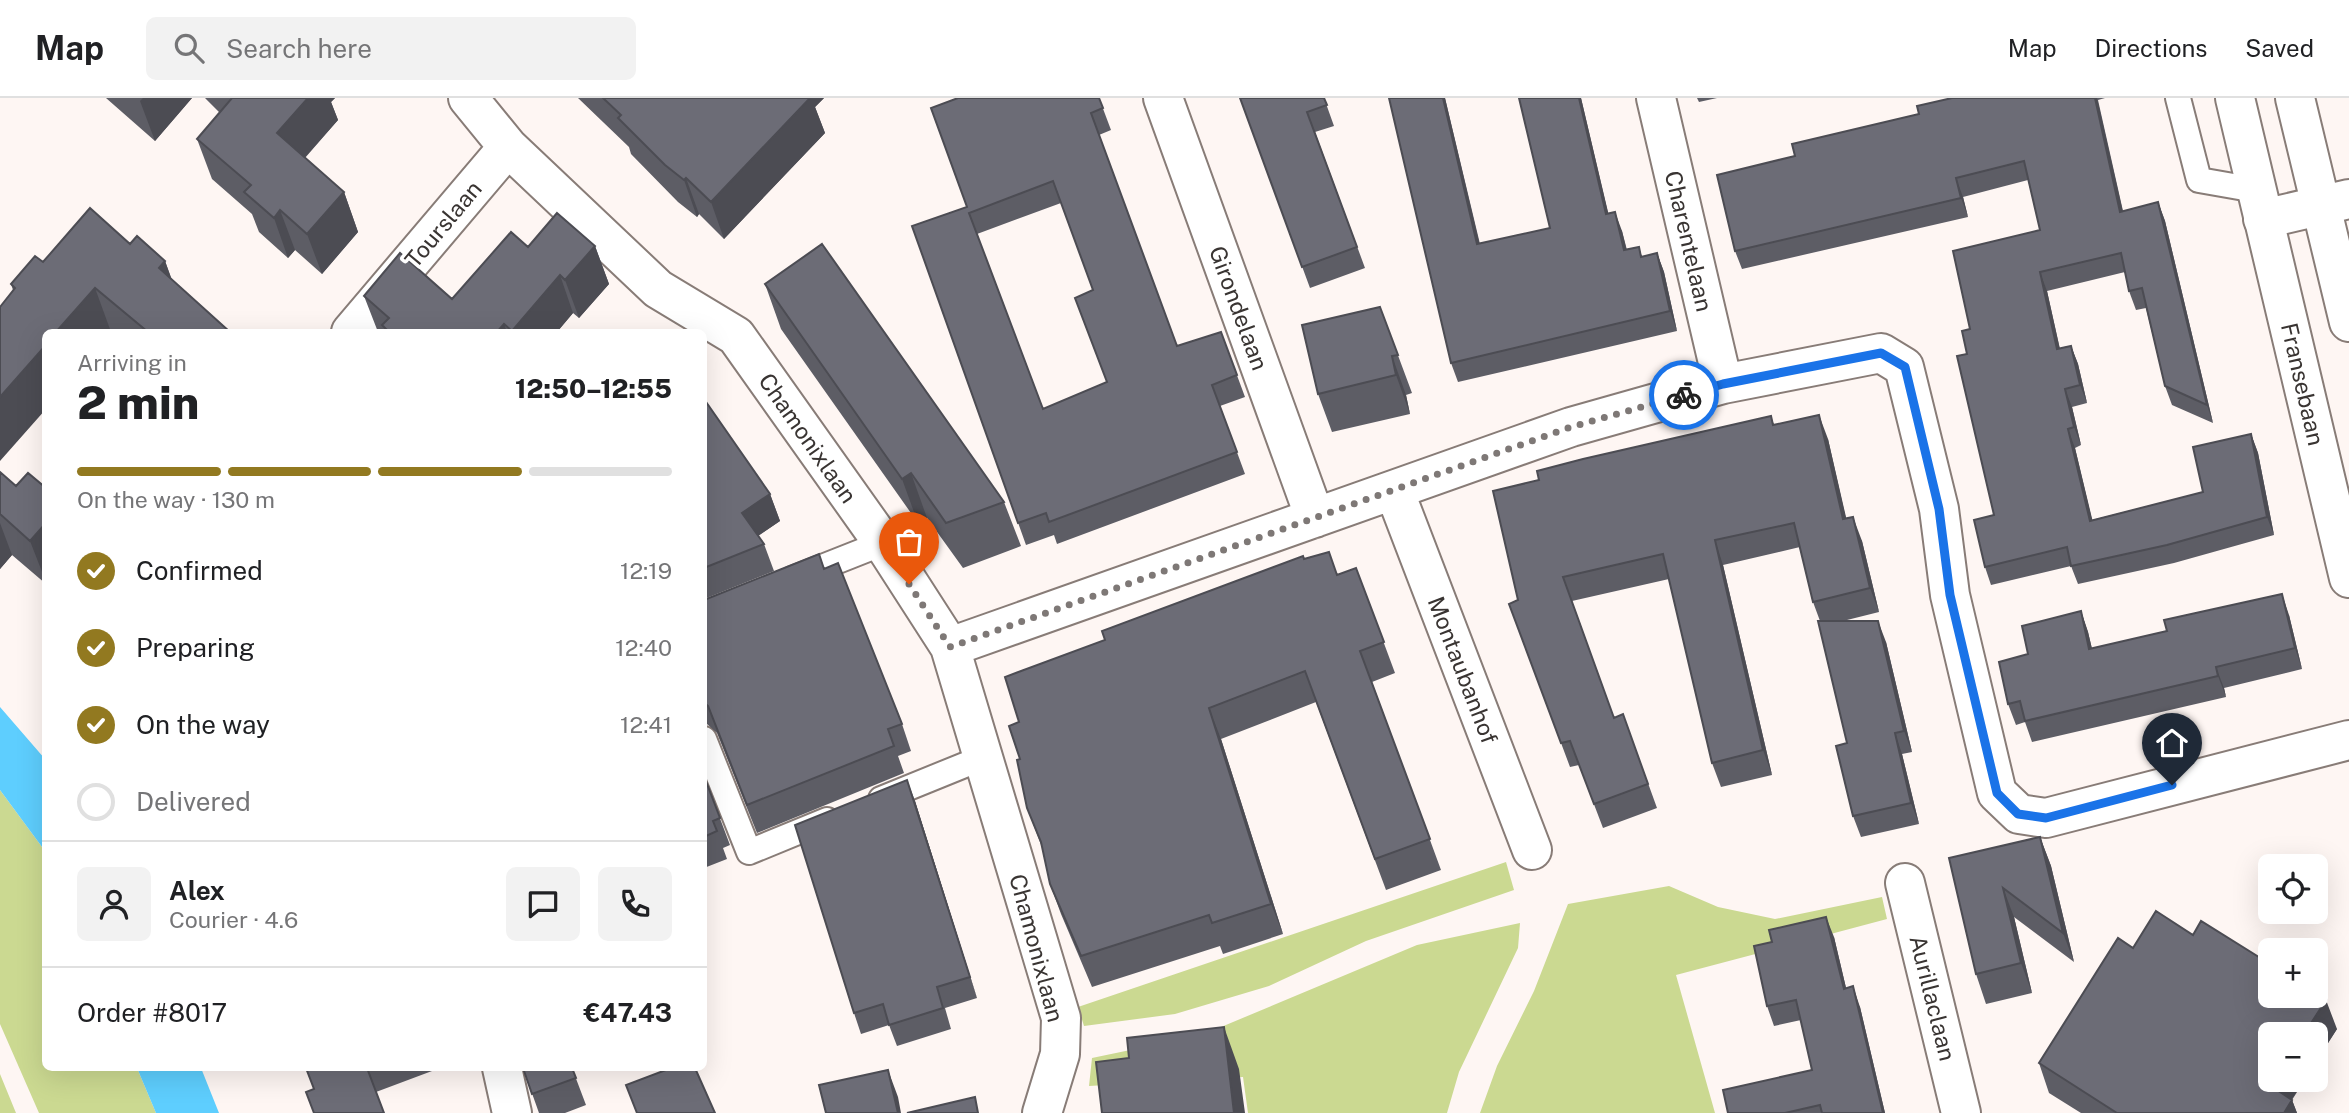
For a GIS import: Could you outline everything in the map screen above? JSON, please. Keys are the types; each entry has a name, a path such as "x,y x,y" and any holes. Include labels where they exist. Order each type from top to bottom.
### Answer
{"street":[{"name":"Chamonixlaan","path":"468,98 508,147 658,289 736,336 883,543 950,647 1061,1018 1059,1054 1042,1113"},
{"name":"Girondelaan","path":"1163,98 1315,518"},
{"name":"Charentelaan","path":"1656,98 1723,384"},
{"name":"Fransebaan","path":"2235,98 2349,578"},
{"path":"2295,98 2334,201 2349,322"},
{"name":"Tourslaan","path":"354,329 508,147"},
{"path":"2260,204 2334,201"},
{"path":"950,647 1571,427 1723,384 1881,353 1905,367 1939,509 1950,595 1997,793 2018,814 2046,818 2349,740"},
{"name":"Montaubanhof","path":"1394,490 1532,850"},
{"name":"Aurillaclaan","path":"1905,883 1961,1113"},
{"path":"503,1071 512,1113"}],"lane":[{"path":"2178,98 2199,180 2260,204"},
{"path":"767,589 883,543"},
{"path":"707,747 749,852 982,758"}],"green space":[{"path":"0,790 42,847 42,1071 138,1071 156,1113 39,1113 0,1024"},
{"path":"1506,862 1514,890 1366,941 1269,986 1175,1014 1084,1026 1078,1007"},
{"path":"1669,886 1718,907 1775,919 1882,897 1887,919 1676,975 1715,1113 1480,1113 1497,1066 1534,991 1568,904"},
{"path":"1520,923 1518,948 1459,1072 1447,1113 1248,1113 1243,1077 1089,1086 1092,1058 1202,1035 1417,945"},
{"path":"0,1074 16,1113 0,1113"}],"water":[{"path":"0,707 42,756 42,847 0,790"},
{"path":"138,1071 202,1071 219,1113 156,1113"}],"building":[{"path":"232,98 308,98 277,133 344,192 307,234 280,210 274,218 244,192 251,185 197,139"},
{"path":"603,98 810,98 711,202 686,178 684,180 665,165 618,118 621,115"},
{"path":"958,98 1099,98 1103,108 1091,113 1177,346 1221,332 1237,375 1212,385 1237,452 1049,522 1046,513 1018,523 912,226 967,207 931,108","holes":["1053,181 1093,290 1075,298 1107,382 1043,409 969,213"]},
{"path":"1240,98 1324,98 1327,105 1307,112 1357,247 1302,267"},
{"path":"1389,98 1443,98 1477,244 1550,228 1519,98 1579,98 1606,214 1615,212 1624,250 1639,247 1641,257 1657,253 1670,311 1451,363"},
{"path":"1952,98 2095,98 2120,212 2158,202 2207,405 2165,386 2142,288 2129,291 2121,253 2040,272 2057,349 2071,346 2080,385 2065,389 2074,427 2068,429 2090,521 2203,492 2193,447 2251,434 2267,517 2167,545 2071,566 2067,547 1985,567 1974,520 1994,515 1957,356 1967,354 1962,331 1970,329 1953,251 2040,230 2024,161 1956,178 1961,198 1735,251 1717,175 1795,156 1792,144 1919,114 1917,106"},
{"path":"90,208 130,244 137,236 165,261 159,268 227,329 144,329 95,288 59,329 42,329 42,350 0,397 0,307 15,288 11,284 35,256 43,262"},
{"path":"557,213 595,246 565,280 560,275 514,329 504,324 500,329 386,329 382,325 389,318 364,296 400,253 452,299 511,232 528,247"},
{"path":"822,244 1004,502 946,523 911,473 902,479 765,284"},
{"path":"1380,307 1398,355 1392,356 1396,375 1318,394 1302,325"},
{"path":"707,403 770,494 742,513 764,544 707,567"},
{"path":"1819,415 1843,519 1853,517 1870,588 1813,602 1794,523 1715,540 1763,750 1712,763 1663,554 1563,577 1614,718 1623,714 1648,784 1594,804 1570,741 1561,743 1509,604 1518,600 1493,491 1539,480 1537,471 1583,459 1771,416 1773,425"},
{"path":"0,472 16,486 28,473 42,485 42,528 30,541 0,514"},
{"path":"1329,552 1337,575 1356,568 1384,642 1360,651 1430,839 1375,859 1305,671 1209,708 1271,904 1212,923 1209,915 1081,956 1050,884 1041,842 1027,808 1017,760 1020,759 1009,726 1019,722 1005,677 1105,640 1102,631 1303,556 1304,559"},
{"path":"819,554 824,569 838,563 902,724 888,729 894,746 747,805 707,705 707,599"},
{"path":"2282,594 2295,648 2216,667 2218,676 2025,721 2020,701 2008,704 1999,662 2028,654 2022,626 2081,611 2089,649 2167,631 2164,620"},
{"path":"1818,621 1878,621 1904,731 1895,733 1911,803 1853,816 1836,746 1847,743"},
{"path":"907,780 970,977 937,987 943,1008 889,1025 883,1004 854,1013 795,825"},
{"path":"707,784 720,818 713,821 717,831 707,836"},
{"path":"2040,837 2063,933 2003,888 2021,963 1976,974 1949,858"},
{"path":"2156,911 2193,935 2201,921 2258,957 2258,1008 2321,1008 2312,1022 2258,1022 2258,1092 2280,1092 2292,1100 2284,1113 2117,1113 2039,1063 2118,938 2133,948"},
{"path":"1826,917 1844,989 1853,986 1883,1113 1822,1113 1820,1105 1785,1113 1728,1113 1723,1090 1812,1070 1796,1000 1767,1006 1754,946 1772,942 1769,930"},
{"path":"1224,1027 1234,1113 1102,1113 1096,1062 1129,1058 1127,1038"},
{"path":"888,1070 898,1113 826,1113 819,1085"},
{"path":"307,1071 368,1071 384,1113 314,1113 306,1092 314,1089"},
{"path":"524,1071 573,1071 576,1078 532,1094"},
{"path":"663,1071 696,1071 715,1113 637,1113 626,1085"},
{"path":"975,1097 978,1113 907,1113"}],"way so far":[{"path":"909,584 950,647 1571,427 1684,395"}],"route":[{"path":"1684,395 1723,384 1881,353 1905,367 1939,509 1950,595 1997,793 2018,814 2046,818 2172,785"}]}
